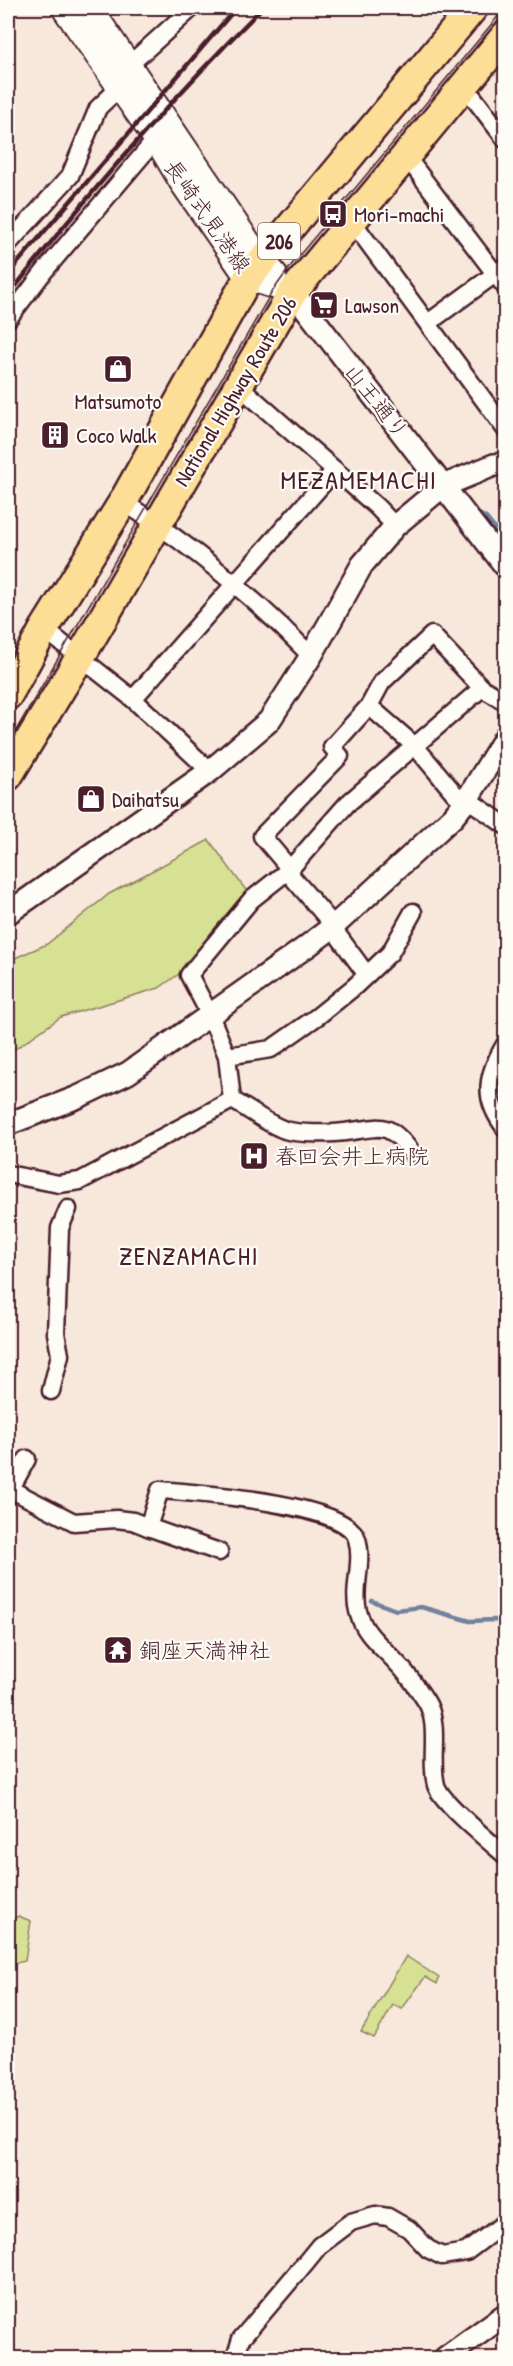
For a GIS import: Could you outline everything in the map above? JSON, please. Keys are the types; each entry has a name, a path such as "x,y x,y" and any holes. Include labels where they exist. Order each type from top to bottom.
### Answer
{"highway":[{"name":"National Highway Route 206","path":"8,695 44,629 123,502 255,270 473,8"},
{"name":"National Highway Route 206","path":"8,776 292,292 506,35"}],"main road":[{"name":"長崎式見港線","path":"64,8 156,139 183,184 255,270 292,292"},
{"name":"長崎式見港線","path":"90,8 129,65 255,270"}],"street":[{"path":"129,65 192,8"},
{"path":"463,84 506,140"},
{"path":"8,244 70,176 98,108 120,87"},
{"path":"8,319 46,269 156,139"},
{"path":"405,154 500,270 506,288"},
{"path":"352,221 506,430"},
{"path":"428,323 500,270"},
{"name":"山王通り","path":"292,292 506,567"},
{"path":"238,385 395,526"},
{"path":"8,913 210,771 269,721 311,656 362,565 395,526 442,486 494,465 506,464"},
{"path":"134,699 335,470"},
{"path":"123,502 158,523 235,584 311,656"},
{"path":"44,629 134,699 210,771"},
{"path":"367,975 337,934 334,926 292,877 290,869 262,837 340,756 332,747 369,706 382,681 432,635 482,688 506,702"},
{"path":"232,1100 227,1056 210,1015 189,975 251,900 290,869 347,804 482,688"},
{"path":"369,706 415,746 455,794 506,826"},
{"path":"8,1124 78,1097 128,1073 334,926 453,818 506,736"},
{"path":"227,1056 271,1049 318,1017 390,953 413,912"},
{"path":"506,1043 492,1066 489,1078 493,1105 506,1128"},
{"path":"232,1100 285,1130 345,1132 363,1128 384,1128 396,1135 412,1154"},
{"path":"8,1174 60,1184 80,1181 232,1100"},
{"path":"51,1391 60,1355 56,1333 60,1228 68,1209"},
{"path":"27,1459 9,1491 74,1522 116,1519 133,1521 219,1552"},
{"path":"148,1527 160,1490 255,1499 328,1517 349,1527 357,1537 359,1552 357,1610 376,1645 396,1662 427,1703 432,1715 437,1788 478,1832 506,1856"},
{"path":"234,2358 241,2340 312,2254 351,2222 368,2216 388,2217 409,2229 428,2249 442,2256 466,2252 506,2222"},
{"path":"445,2358 506,2314"}],"green space":[{"path":"209,840 248,893 179,974 159,988 61,1017 8,1054 8,961 47,944 109,894"},
{"path":"18,1916 31,1921 25,1961 8,1965 8,1922"},
{"path":"406,1956 439,1978 437,1984 425,1977 402,2009 393,2005 374,2038 361,2032"}],"waterway":[{"path":"477,513 486,518 506,543"},
{"path":"372,1601 396,1610 421,1607 470,1621 495,1620 506,1624"}],"tram line":[{"path":"8,744 272,292 293,263 505,8"}],"railway":[{"path":"8,274 236,8"},
{"path":"8,296 131,148 262,8"}],"place":[{"name":"Mori-machi","path":"333,214"},
{"name":"Lawson","path":"324,305"},
{"name":"Matsumoto","path":"118,369"},
{"name":"Coco Walk","path":"55,435"},
{"name":"Daihatsu","path":"91,799"},
{"name":"春回会井上病院","path":"254,1156"},
{"name":"銅座天満神社","path":"118,1650"}],"district":[{"name":"MEZAMEMACHI","path":"359,479"},
{"name":"ZENZAMACHI","path":"189,1255"}]}
